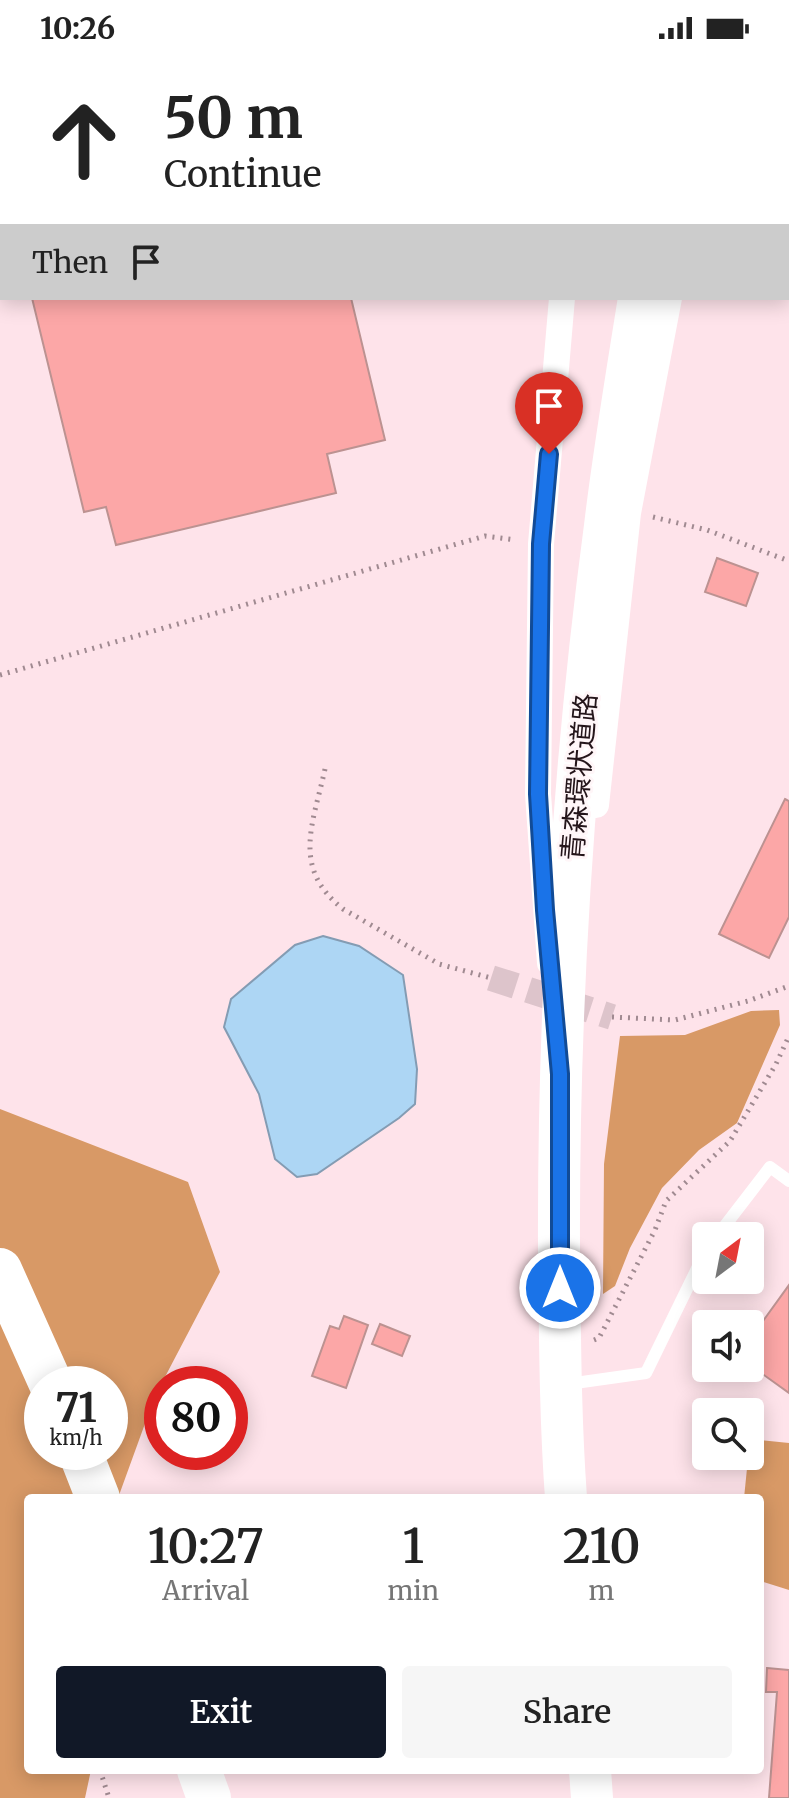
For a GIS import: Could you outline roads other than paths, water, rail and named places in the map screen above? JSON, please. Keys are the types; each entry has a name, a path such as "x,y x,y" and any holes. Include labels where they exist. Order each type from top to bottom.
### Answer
{"highway":[{"name":"青森環状道路","path":"566,1494 560,1367 563,1000 576,790 593,626 639,300"},
{"path":"0,1270 43,1366"},
{"path":"87,1470 96,1494"},
{"path":"200,1774 209,1798"},
{"path":"590,1774 592,1798"}],"street":[{"path":"560,1074 538,794 541,544 562,300"},
{"path":"563,1000 591,854 628,513 669,300"}],"lane":[{"path":"728,1222 770,1167 789,1181"},
{"path":"560,1367 646,1373 692,1279"}],"water":[{"path":"323,936 359,946 403,975 417,1069 415,1104 317,1174 297,1177 275,1159 259,1094 224,1027 231,999 295,945"}],"tunnel":[{"path":"491,978 612,1017"}]}
